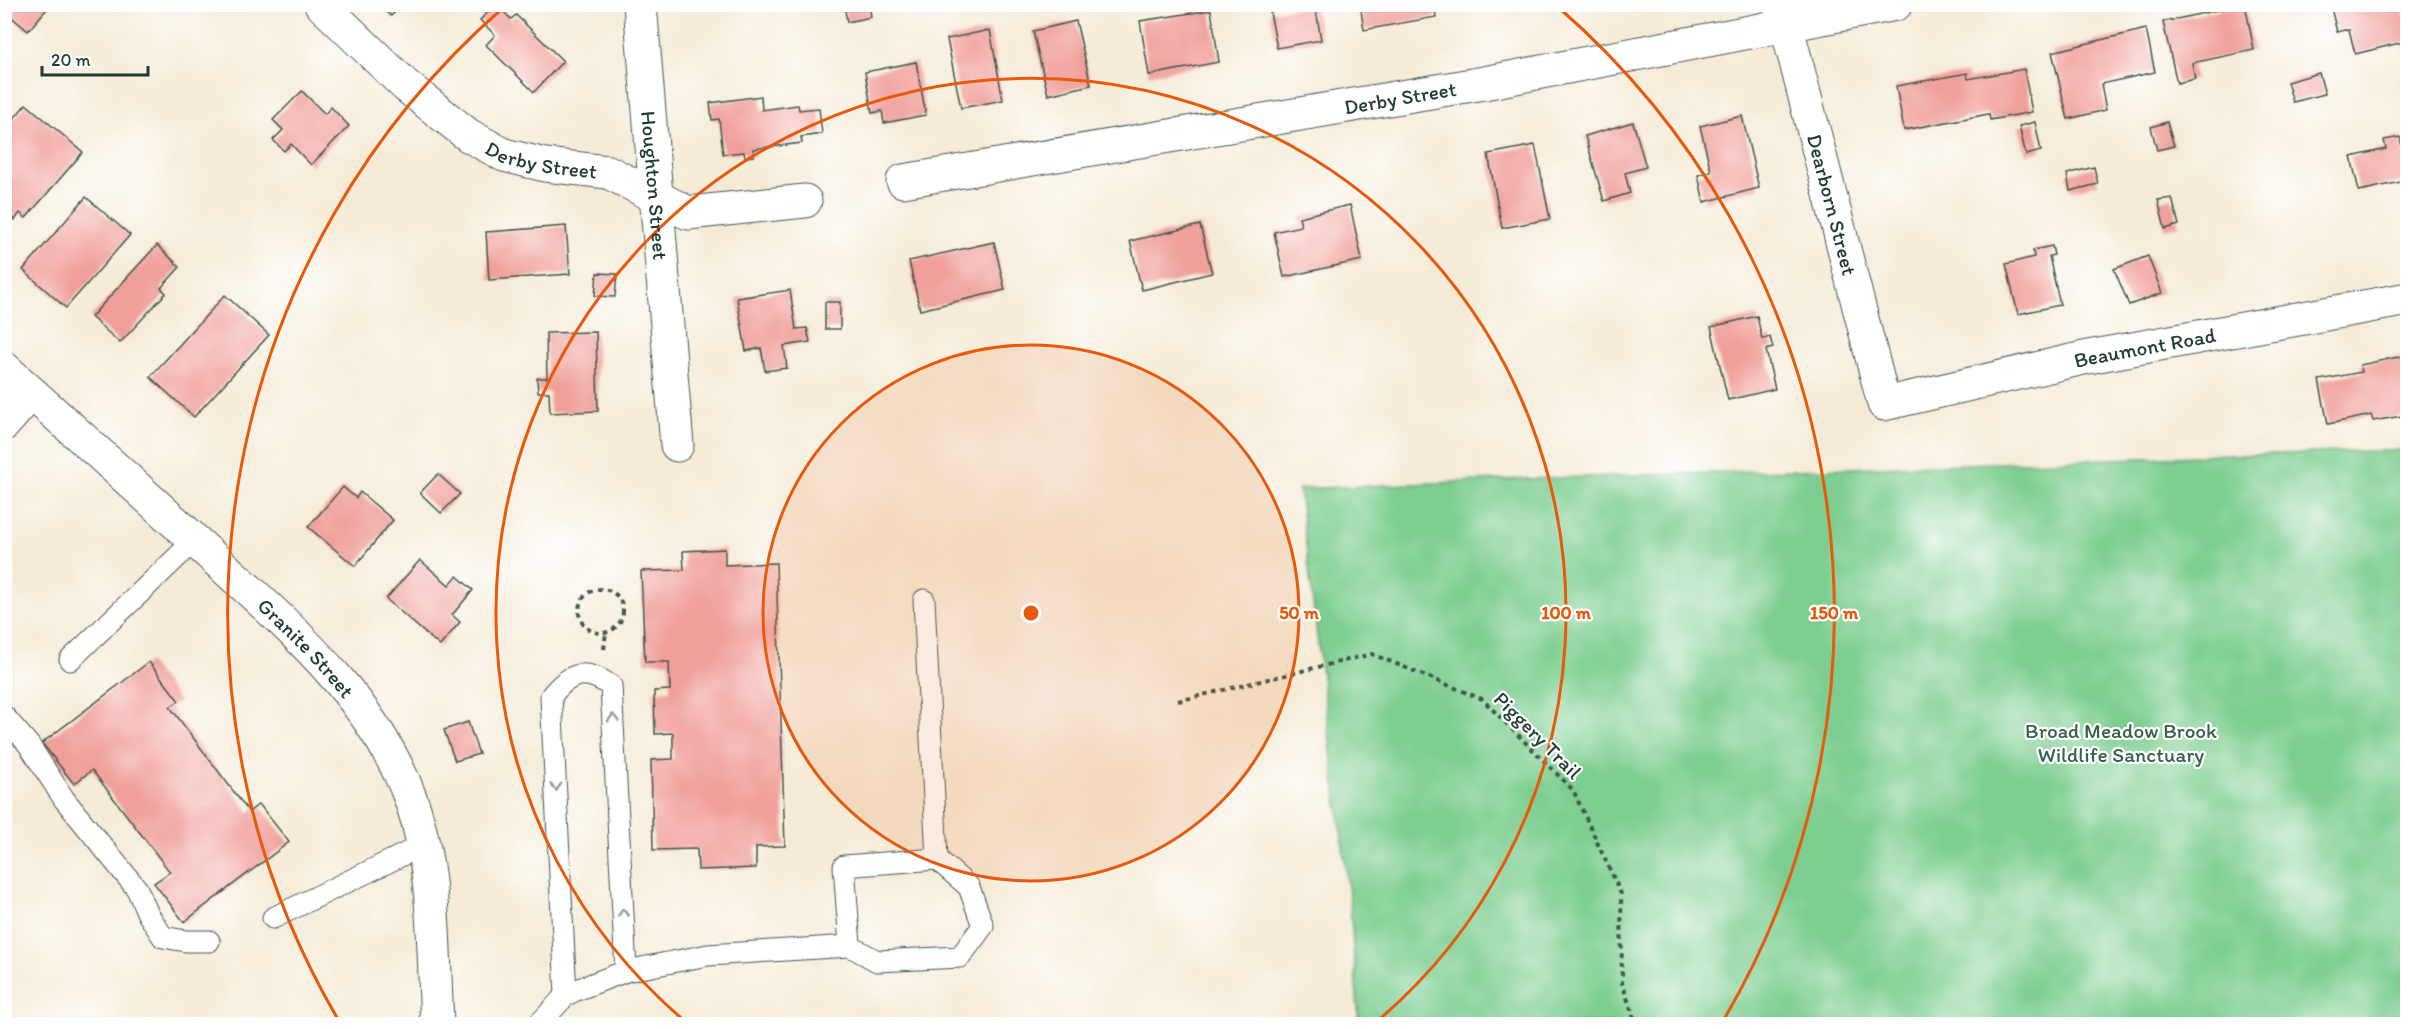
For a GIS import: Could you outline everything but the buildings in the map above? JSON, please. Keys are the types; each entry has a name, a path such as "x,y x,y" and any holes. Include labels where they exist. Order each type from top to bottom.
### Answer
{"street":[{"name":"Derby Street","path":"321,4 405,85 468,135 504,155 545,165 608,172 688,213 805,201"},
{"name":"Houghton Street","path":"640,4 677,445"},
{"name":"Derby Street","path":"903,181 1484,83 1784,15 1896,4"},
{"name":"Dearborn Street","path":"1784,15 1884,404"},
{"name":"Beaumont Road","path":"1884,404 2088,357 2408,299"},
{"name":"Granite Street","path":"4,368 287,625 364,711 390,751 411,801 423,846 432,927 437,1024"},
{"path":"4,424 31,393"}],"lane":[{"path":"70,660 195,540"},
{"path":"924,600 937,859"},
{"path":"566,995 551,696 563,681 579,674 596,676 611,686 626,971"},
{"path":"4,716 29,745 64,799 137,890 148,914 163,937 186,941 208,941"},
{"path":"273,918 423,846"},
{"path":"539,1024 566,995 626,971 708,955 850,946 878,961 960,957 983,926 969,887 937,859 844,866 850,946"}],"path":[{"path":"594,590 607,590 613,593 622,604 618,624 606,632 591,631 581,620 580,605 583,598 594,590"},
{"name":"Piggery Trail","path":"1178,701 1372,654 1482,699 1573,790 1621,894 1622,983 1636,1024"}],"green space":[{"name":"Broad Meadow Brook Wildlife Sanctuary","path":"2407,450 2407,1024 1359,1024 1350,904 1299,489 2210,454"}]}
